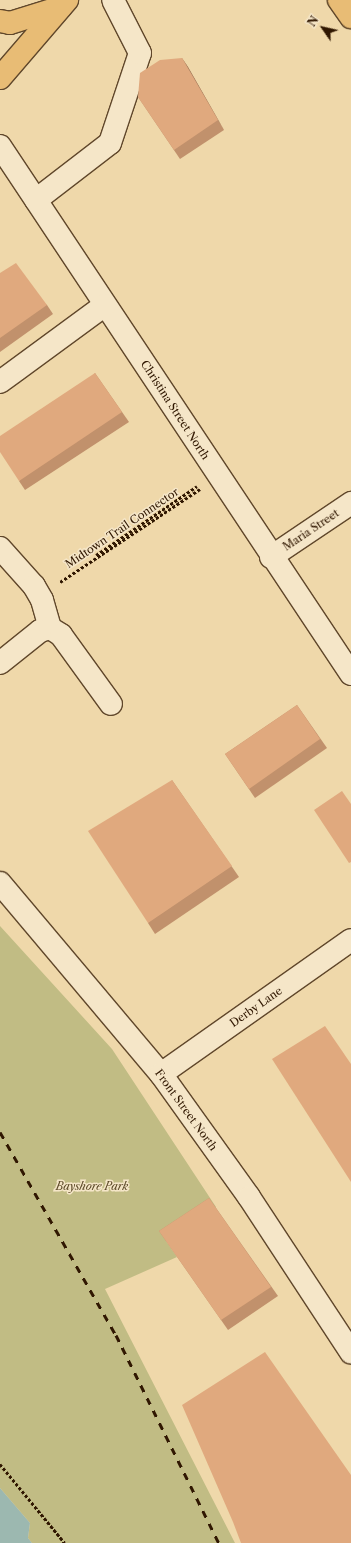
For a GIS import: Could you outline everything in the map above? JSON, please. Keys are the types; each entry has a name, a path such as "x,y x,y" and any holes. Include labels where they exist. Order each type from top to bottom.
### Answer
{"main road":[{"path":"339,0 351,17"},
{"path":"0,22 10,23 64,3"},
{"path":"0,78 64,3"}],"street":[{"path":"36,200 110,143 140,53 113,0"},
{"name":"Christina Street North","path":"0,146 105,305 210,480 271,557 351,674"},
{"path":"0,382 105,305"},
{"name":"Maria Street","path":"271,557 351,503"},
{"path":"0,548 34,586 48,621 61,635 111,704"},
{"path":"0,663 40,631 48,621"},
{"name":"Front Street North","path":"0,883 161,1074 249,1197 351,1352"},
{"name":"Derby Lane","path":"161,1074 351,940"}],"path":[{"name":"Midtown Trail Connector","path":"60,586 61,579 210,480"},
{"path":"48,621 61,579 210,480"},
{"path":"0,1464 65,1543"}],"green space":[{"name":"Bayshore Park","path":"0,926 112,1049 216,1207 166,1241 177,1257 105,1289 235,1543 32,1543 28,1538 30,1523 0,1488"}],"water":[{"path":"0,1488 30,1523 28,1538 32,1543 0,1543"}],"building":[{"path":"182,58 218,120 174,150 138,97 140,73 160,60"},
{"path":"16,263 47,305 0,338 0,273"},
{"path":"95,373 122,412 19,481 0,452 0,436"},
{"path":"297,705 320,739 249,789 225,754"},
{"path":"172,780 232,866 148,923 88,831"},
{"path":"342,791 351,804 351,862 349,863 314,810"},
{"path":"325,1026 351,1064 351,1182 272,1059"},
{"path":"209,1198 271,1287 221,1320 159,1231"},
{"path":"265,1352 351,1475 351,1543 241,1543 182,1405"}],"railway":[{"path":"0,1132 116,1335 219,1543"}]}
